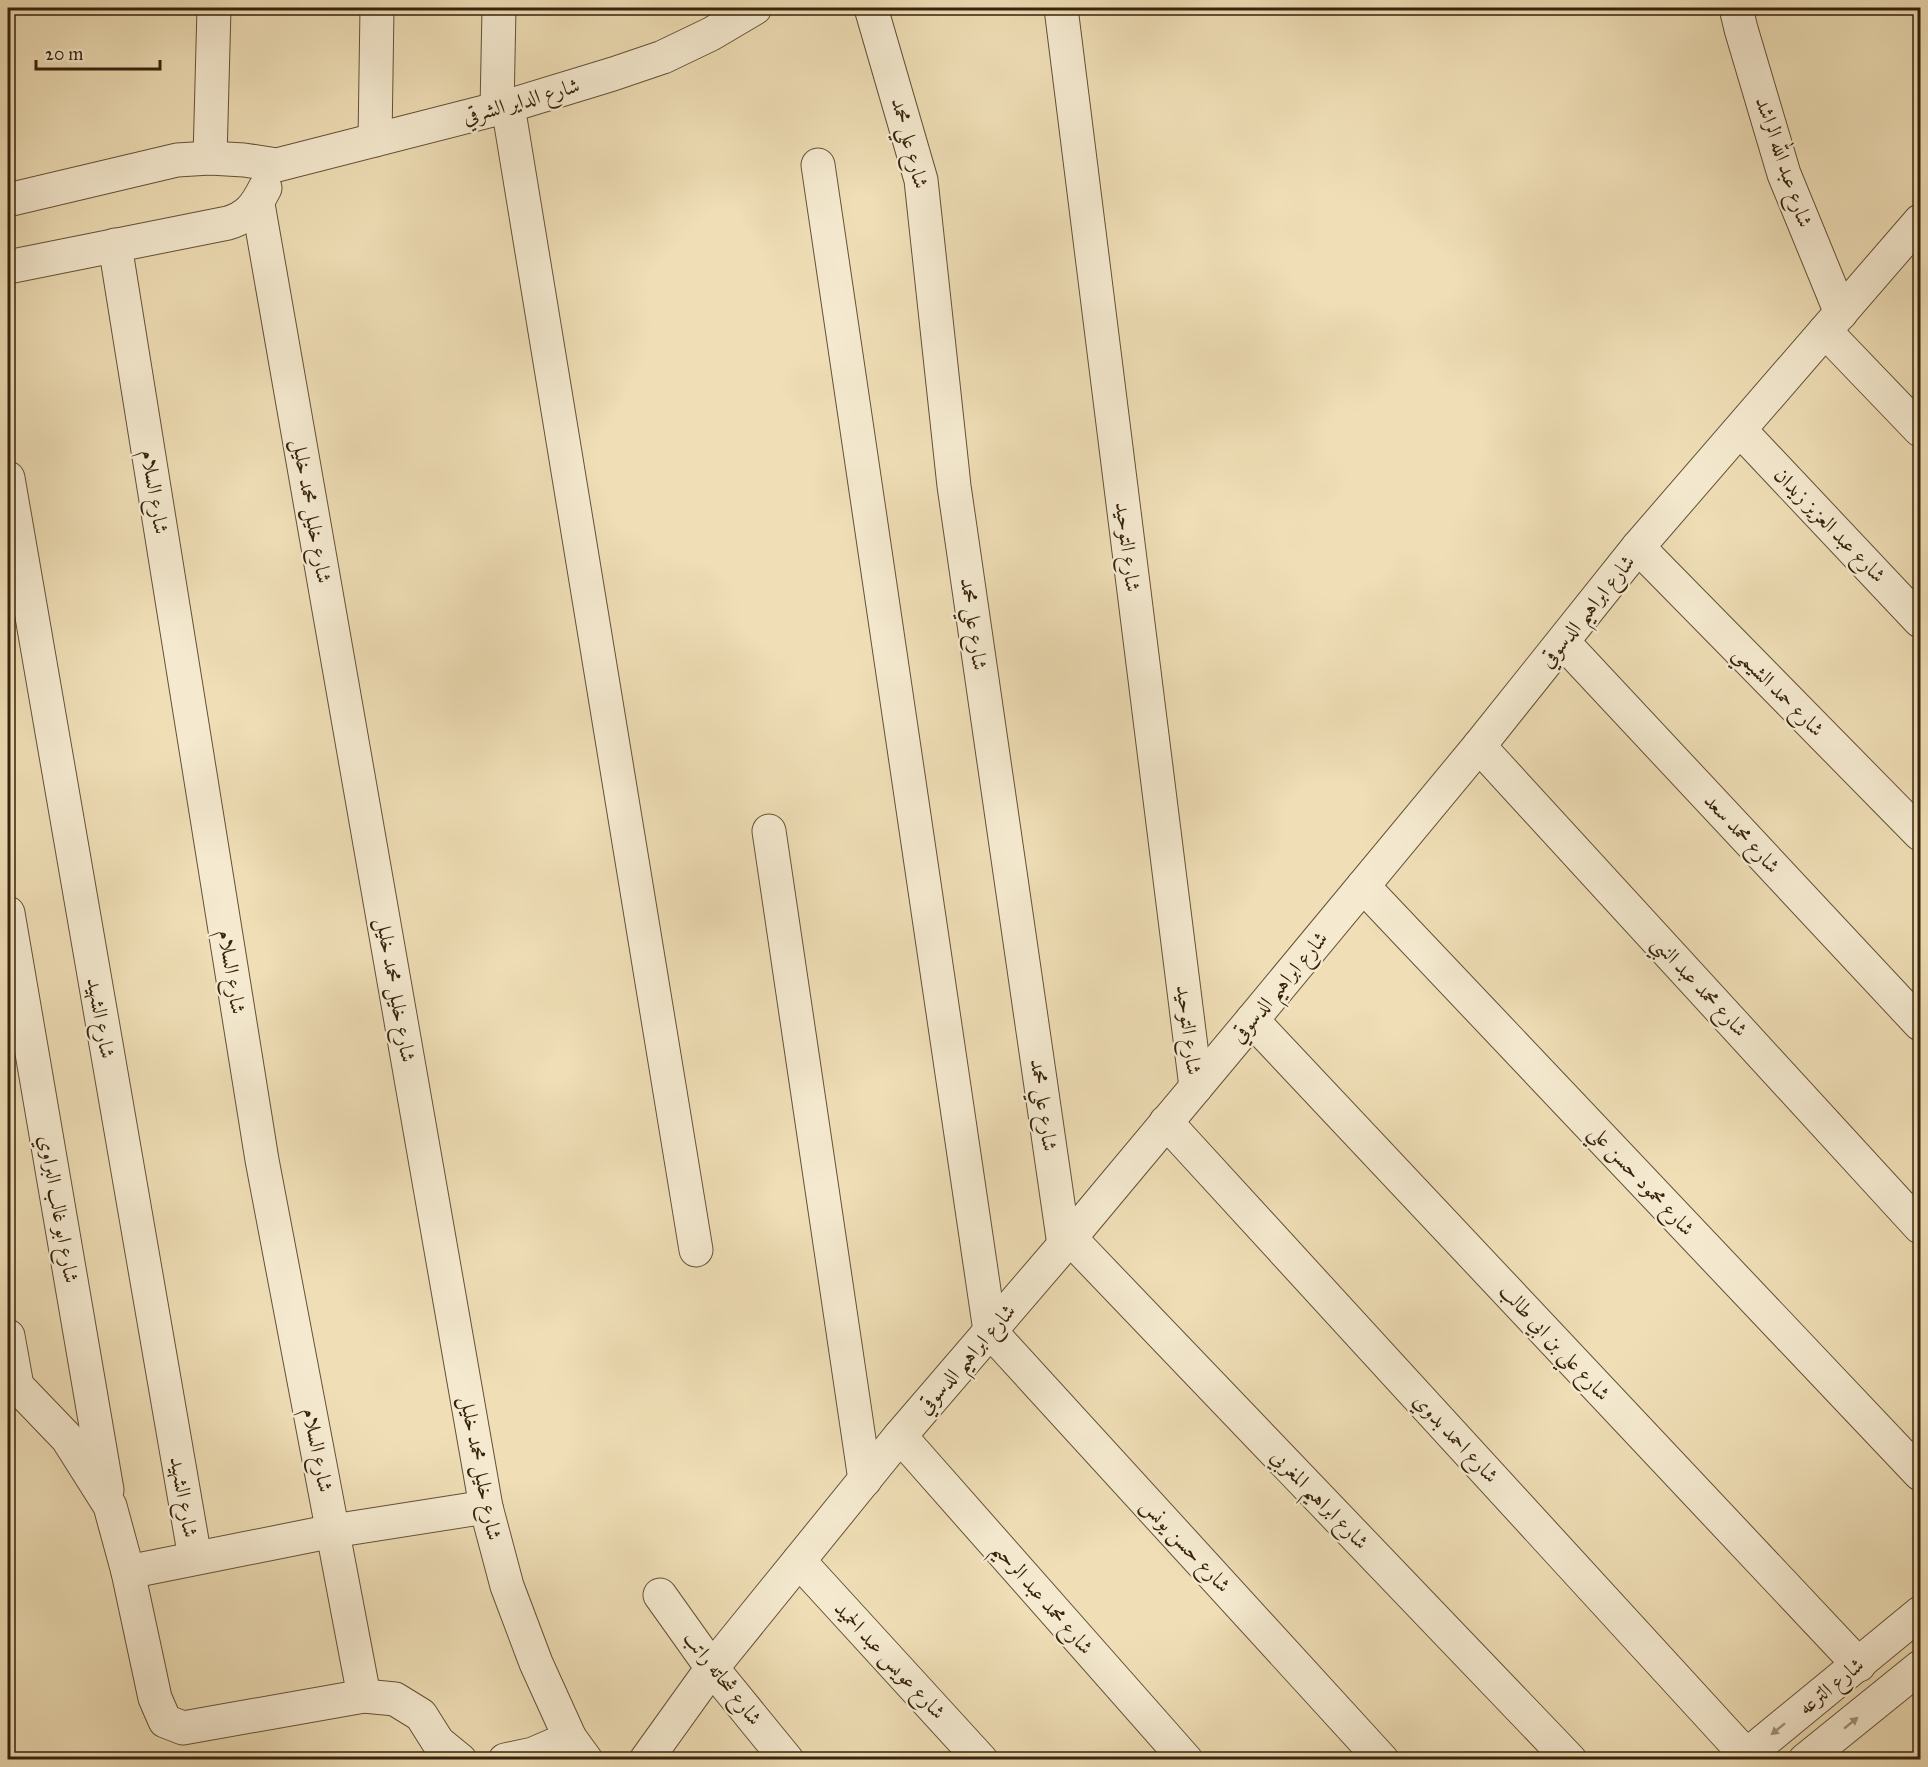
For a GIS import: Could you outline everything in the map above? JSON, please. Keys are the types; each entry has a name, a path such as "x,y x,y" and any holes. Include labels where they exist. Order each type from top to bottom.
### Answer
{"street":[{"path":"210,158 214,8"},
{"path":"375,140 377,8"},
{"path":"499,8 503,107 696,1250"},
{"name":"شارع الداير الشرقي","path":"8,200 177,160 210,158 277,165 375,140 503,107 663,57 711,34 755,8"},
{"name":"شارع علي محمد","path":"872,8 921,180 954,486 1067,1241"},
{"name":"شارع التوحيد","path":"1061,8 1196,1087"},
{"name":"شارع عبد الله الراشد","path":"1736,8 1740,29 1784,174 1833,322"},
{"path":"8,267 240,219 258,204 277,165"},
{"path":"818,165 990,1331"},
{"name":"شارع خليل محمد خليل","path":"258,204 486,1507 507,1586 536,1664 578,1749"},
{"name":"شارع ابراهيم الدسوقي","path":"646,1760 712,1668 900,1436 1252,1020 1479,746 1638,548 1920,221"},
{"name":"شارع السلام","path":"116,245 262,1160 364,1696"},
{"path":"1833,322 1920,430"},
{"name":"شارع عبد العزيز زيدان","path":"1740,430 1920,621"},
{"name":"شارع الشهيد","path":"8,478 195,1558"},
{"name":"شارع حمد الشيمي","path":"1638,548 1920,834"},
{"name":"شارع محمد سعد","path":"1563,642 1920,1024"},
{"name":"شارع محمد عبد النبي","path":"1479,746 1920,1227"},
{"path":"769,831 865,1480"},
{"name":"شارع محمود حسن علي","path":"1363,886 1920,1474"},
{"name":"شارع ابو غالب البراوي","path":"8,913 110,1506"},
{"name":"شارع علي بن ابي طالب","path":"1252,1020 1859,1665"},
{"name":"شارع احمد بدوي","path":"1166,1122 1744,1757"},
{"name":"شارع ابراهيم المغربي","path":"1067,1241 1570,1760"},
{"name":"شارع حسن يونس","path":"990,1331 1382,1760"},
{"path":"8,1336 12,1385 68,1438 110,1506 128,1572 155,1698 165,1721 183,1728 364,1696 395,1699 421,1715 438,1742 460,1760"},
{"name":"شارع محمد عبد الرحيم","path":"900,1436 1186,1760"},
{"path":"128,1572 333,1531 486,1507"},
{"name":"شارع عويس عبد الحميد","path":"799,1561 981,1760"},
{"name":"شارع شحاته راتب","path":"660,1595 712,1668 787,1760"},
{"name":"شارع الترعه","path":"1744,1757 1920,1613"},
{"name":"شارع الترعه","path":"1805,1760 1920,1667"},
{"path":"505,1760 578,1749"}]}
